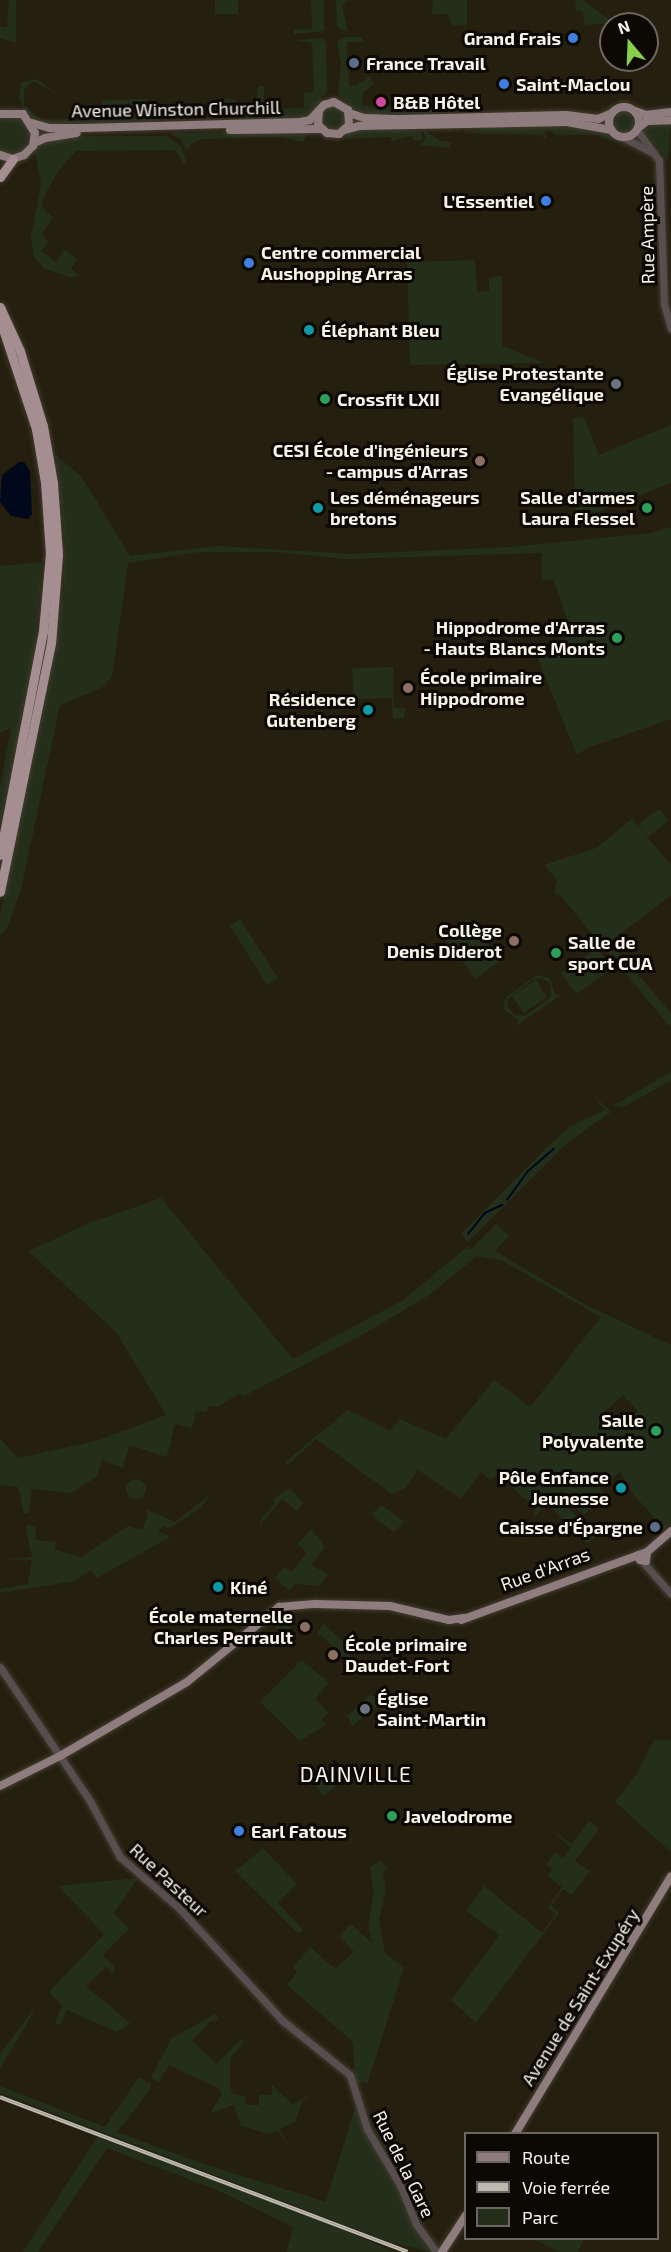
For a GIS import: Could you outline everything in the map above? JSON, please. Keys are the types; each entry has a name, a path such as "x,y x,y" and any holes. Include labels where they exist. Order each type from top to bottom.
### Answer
{"highway":[{"path":"0,177 13,159"},
{"path":"0,302 14,334 38,407 50,462 57,536 57,589 51,644 0,892"},
{"path":"0,307 14,334"},
{"path":"0,320 17,364 44,465 49,568 44,631 0,855"},
{"path":"0,327 17,364"}],"main road":[{"path":"671,112 646,115 624,107 598,119 561,115 417,119 364,118 349,113 335,102 326,104 318,112 321,129 332,135 359,126 567,122 611,130 622,137 647,122 671,120"},
{"path":"635,111 638,129"},
{"name":"Avenue Winston Churchill","path":"0,114 18,112 32,123 50,128 220,126 303,122 318,112"},
{"path":"345,130 349,113"},
{"path":"611,130 612,113"},
{"path":"32,123 34,144"},
{"name":"Avenue Winston Churchill","path":"13,159 27,153 34,144 45,138 77,133 321,129"},
{"path":"0,156 13,159"},
{"path":"644,1557 671,1531"},
{"name":"Rue d'Arras","path":"60,1756 187,1682 273,1610 323,1604 418,1611 449,1622 644,1557"},
{"path":"0,1786 60,1756"},
{"name":"Avenue de Saint-Exupéry","path":"516,2132 670,1878"},
{"path":"442,2252 464,2217"}],"street":[{"name":"Rue Ampère","path":"638,129 660,162 666,315 671,329"},
{"path":"622,137 656,154"},
{"path":"666,315 671,322"},
{"path":"644,1557 651,1571 671,1594"},
{"name":"Rue Pasteur","path":"0,1667 99,1815 120,1857 164,1893 252,1985"},
{"name":"Rue de la Gare","path":"252,1985 300,2037 343,2067 356,2083 367,2129 400,2185 416,2224 436,2252"}],"green space":[{"path":"9,0 16,0 16,43 0,38 0,27 7,27"},
{"path":"215,0 238,0 238,14 215,14"},
{"path":"311,0 324,0 324,31 294,34 294,30 312,29"},
{"path":"336,0 349,0 342,6 348,32 337,27"},
{"path":"433,0 467,0 467,25 452,26 448,14 432,14"},
{"path":"575,0 583,0 599,12 599,24 584,25 583,11 576,10"},
{"path":"342,37 360,37 365,42 347,42 349,85 355,86 370,76 374,84 363,92 362,106 411,106 453,101 453,111 447,115 379,116 354,113 338,94 341,63 337,43"},
{"path":"322,38 326,43 327,92 310,116 243,120 224,113 219,99 236,99 236,104 255,110 258,86 264,86 265,109 304,108 304,93 314,92 312,43 297,40"},
{"path":"37,79 58,95 33,81 24,90 24,105 41,120 99,118 105,115 102,100 147,99 160,122 72,126 35,121 25,112 19,97 21,82"},
{"path":"333,107 342,110 345,119 342,128 333,131 324,128 321,119 324,110"},
{"path":"625,110 634,113 637,122 634,131 625,134 616,131 613,122 616,113"},
{"path":"0,118 23,118 31,132 23,151 13,155 0,151"},
{"path":"564,125 608,133 629,144 601,138 601,135 555,135 550,130 544,132 547,138 543,138 543,135 467,133 489,127"},
{"path":"650,125 671,125 668,160 644,132"},
{"path":"365,128 420,131 423,136 420,141 413,140 412,136 391,141 391,137 345,139 348,133"},
{"path":"422,129 439,140 452,142 450,148 420,145 426,139"},
{"path":"307,131 304,142 280,137 203,139 191,144 187,151 181,140 170,133"},
{"path":"73,136 166,136 181,146 186,162 183,163 175,150 76,151 59,170 42,201 43,208 53,218 42,233 48,242 41,251 56,262 64,250 77,259 71,269 80,275 72,278 44,268 34,257 31,236 41,184 34,149 38,144"},
{"path":"475,260 477,292 489,291 489,278 502,276 502,346 545,363 410,365 407,262"},
{"path":"584,417 599,455 671,425 671,483 575,521 573,418"},
{"path":"56,455 81,476 130,556 217,546 351,554 510,547 651,533 671,527 671,719 587,748 577,755 536,654 566,645 560,626 569,625 554,580 541,580 542,553 346,559 276,552 199,552 128,563 112,676 103,687 60,705 21,890 7,928 0,936 0,916 43,713 64,587 65,540"},
{"path":"42,562 35,648 0,826 0,788 11,728 0,733 0,566"},
{"path":"393,667 394,708 406,708 403,718 393,719 392,698 354,699 352,668"},
{"path":"659,809 669,820 648,837 638,825"},
{"path":"632,819 671,865 671,895 610,942 671,1013 671,1028 558,893 554,895 557,880 544,865 596,848"},
{"path":"240,919 278,978 267,985 230,926"},
{"path":"468,919 501,960 476,979 444,938"},
{"path":"597,948 612,969 576,994 561,973"},
{"path":"537,975 550,978 555,995 561,995 516,1026 518,1020 504,1009 505,998","holes":["542,978 550,984 551,997 525,1016 515,1015 507,1006 509,998 534,979"]},
{"path":"536,980 547,997 524,1013 512,996"},
{"path":"671,1072 671,1080 647,1094 623,1107 614,1105"},
{"path":"591,1093 611,1112 567,1143 468,1242 461,1234 545,1149 571,1126 605,1110"},
{"path":"161,1198 293,1359 403,1300 467,1247 470,1250 496,1224 509,1236 495,1251 584,1304 671,1345 671,1524 665,1529 631,1492 620,1472 600,1488 607,1497 583,1515 562,1490 555,1495 597,1535 587,1543 547,1504 533,1518 535,1507 498,1475 490,1480 481,1472 461,1499 418,1470 404,1489 392,1494 316,1439 288,1465 285,1462 348,1410 390,1431 400,1419 446,1439 494,1380 530,1407 601,1317 503,1261 477,1256 429,1295 364,1334 242,1397 240,1393 218,1407 208,1406 207,1412 196,1411 192,1428 175,1424 167,1457 129,1445 123,1468 102,1460 96,1477 71,1493 32,1489 29,1513 24,1513 18,1487 0,1485 0,1438 18,1458 96,1441 166,1415 116,1332 28,1251 92,1222","holes":["623,1395 638,1411 616,1431 601,1415"]},
{"path":"136,1479 143,1482 146,1489 143,1496 136,1499 129,1496 126,1489 129,1482"},
{"path":"290,1488 303,1503 297,1511 282,1499 261,1524 259,1522 275,1503 274,1498"},
{"path":"212,1493 198,1510 168,1529 164,1526 158,1530 170,1537 97,1578 91,1570 75,1581 0,1593 0,1589 28,1584 32,1560 2,1559 32,1557 25,1525 35,1526 36,1540 56,1542 55,1550 81,1557 128,1526 143,1530 148,1514 146,1509 175,1522"},
{"path":"382,1505 405,1522 393,1532 371,1514"},
{"path":"311,1529 325,1547 311,1565 328,1574 319,1586 295,1584 284,1597 289,1590 275,1578 284,1567 291,1572 307,1553 298,1544"},
{"path":"284,1609 282,1613 293,1625 286,1632 288,1638 268,1621"},
{"path":"323,1623 349,1647 346,1651 352,1657 344,1657 318,1633"},
{"path":"302,1660 329,1683 315,1699 329,1713 321,1720 326,1725 300,1741 260,1702"},
{"path":"370,1695 379,1699 377,1706 352,1726 347,1716"},
{"path":"654,1740 671,1740 671,1852 615,1802 636,1775"},
{"path":"324,1765 343,1781 323,1796 317,1787 319,1770"},
{"path":"589,1821 599,1829 575,1861 590,1871 572,1895 563,1889 551,1906 559,1913 476,2023 451,2000 500,1935 466,1911 484,1886 542,1933 556,1914 548,1907 562,1887 547,1876 552,1869 546,1865 555,1852 563,1858 571,1847 546,1827 572,1844"},
{"path":"263,1848 297,1884 278,1903 303,1930 299,1934 235,1871"},
{"path":"380,1860 388,1869 383,1872 386,1892 379,1919 385,1953 404,1967 368,2082 355,2083 353,2042 287,1985 297,1972 293,1968 310,1947 335,1969 354,1952 339,1936 351,1924 372,1943 368,1927 374,1892 370,1868"},
{"path":"138,1878 114,1913 129,1929 103,1955 114,1967 114,1975 106,1967 86,1986 130,2023 117,2032 67,2010 61,2025 55,2023 62,2006 49,1992 104,1934 58,1886"},
{"path":"36,2006 34,2011 0,2069 0,2054"},
{"path":"215,2014 219,2020 210,2022 192,2041 217,2064 241,2039 244,2041 230,2059 230,2087 233,2094 245,2096 246,2105 259,2105 259,2095 272,2095 272,2085 293,2105 310,2094 302,2102 295,2122 279,2129 290,2147 277,2131 269,2134 241,2126 234,2105 210,2113 222,2094 218,2088 169,2065 159,2082 151,2077 172,2038"},
{"path":"139,2077 151,2084 151,2088 117,2132 201,2163 326,2202 355,2108 359,2104 367,2129 431,2252 392,2243 0,2093 0,2086 105,2127"},
{"path":"97,2137 320,2219 394,2252 287,2252 293,2227 217,2190 107,2148 38,2252 23,2252"},
{"path":"535,2240 583,2240 578,2252 561,2252"}],"water":[{"path":"19,462 24,462 30,471 32,514 28,519 11,516 0,502 2,475"}],"waterway":[{"path":"507,1200 527,1172 553,1149"},
{"path":"468,1234 485,1213 502,1205"},
{"path":"334,1761 345,1771"}],"railway":[{"path":"0,2097 407,2252"}],"place":[{"name":"Grand Frais","path":"573,38"},
{"name":"France Travail","path":"354,63"},
{"name":"Saint-Maclou","path":"504,84"},
{"name":"B&B Hôtel","path":"381,102"},
{"name":"L’Essentiel","path":"546,201"},
{"name":"Centre commercial Aushopping Arras","path":"249,263"},
{"name":"Éléphant Bleu","path":"309,330"},
{"name":"Église Protestante Evangélique","path":"616,384"},
{"name":"Crossfit LXII","path":"325,399"},
{"name":"CESI École d'ingénieurs - campus d'Arras","path":"480,461"},
{"name":"Les déménageurs bretons","path":"318,508"},
{"name":"Salle d'armes Laura Flessel","path":"647,508"},
{"name":"Hippodrome d'Arras - Hauts Blancs Monts","path":"617,638"},
{"name":"École primaire Hippodrome","path":"408,688"},
{"name":"Résidence Gutenberg","path":"368,710"},
{"name":"Collège Denis Diderot","path":"514,941"},
{"name":"Salle de sport CUA","path":"556,953"},
{"name":"Salle Polyvalente","path":"656,1431"},
{"name":"Pôle Enfance Jeunesse","path":"621,1488"},
{"name":"Caisse d'Épargne","path":"655,1527"},
{"name":"Kiné","path":"218,1587"},
{"name":"École maternelle Charles Perrault","path":"305,1627"},
{"name":"École primaire Daudet-Fort","path":"333,1655"},
{"name":"Église Saint-Martin","path":"365,1709"},
{"name":"Javelodrome","path":"392,1816"},
{"name":"Earl Fatous","path":"239,1831"}],"district":[{"name":"DAINVILLE","path":"356,1774"}]}
